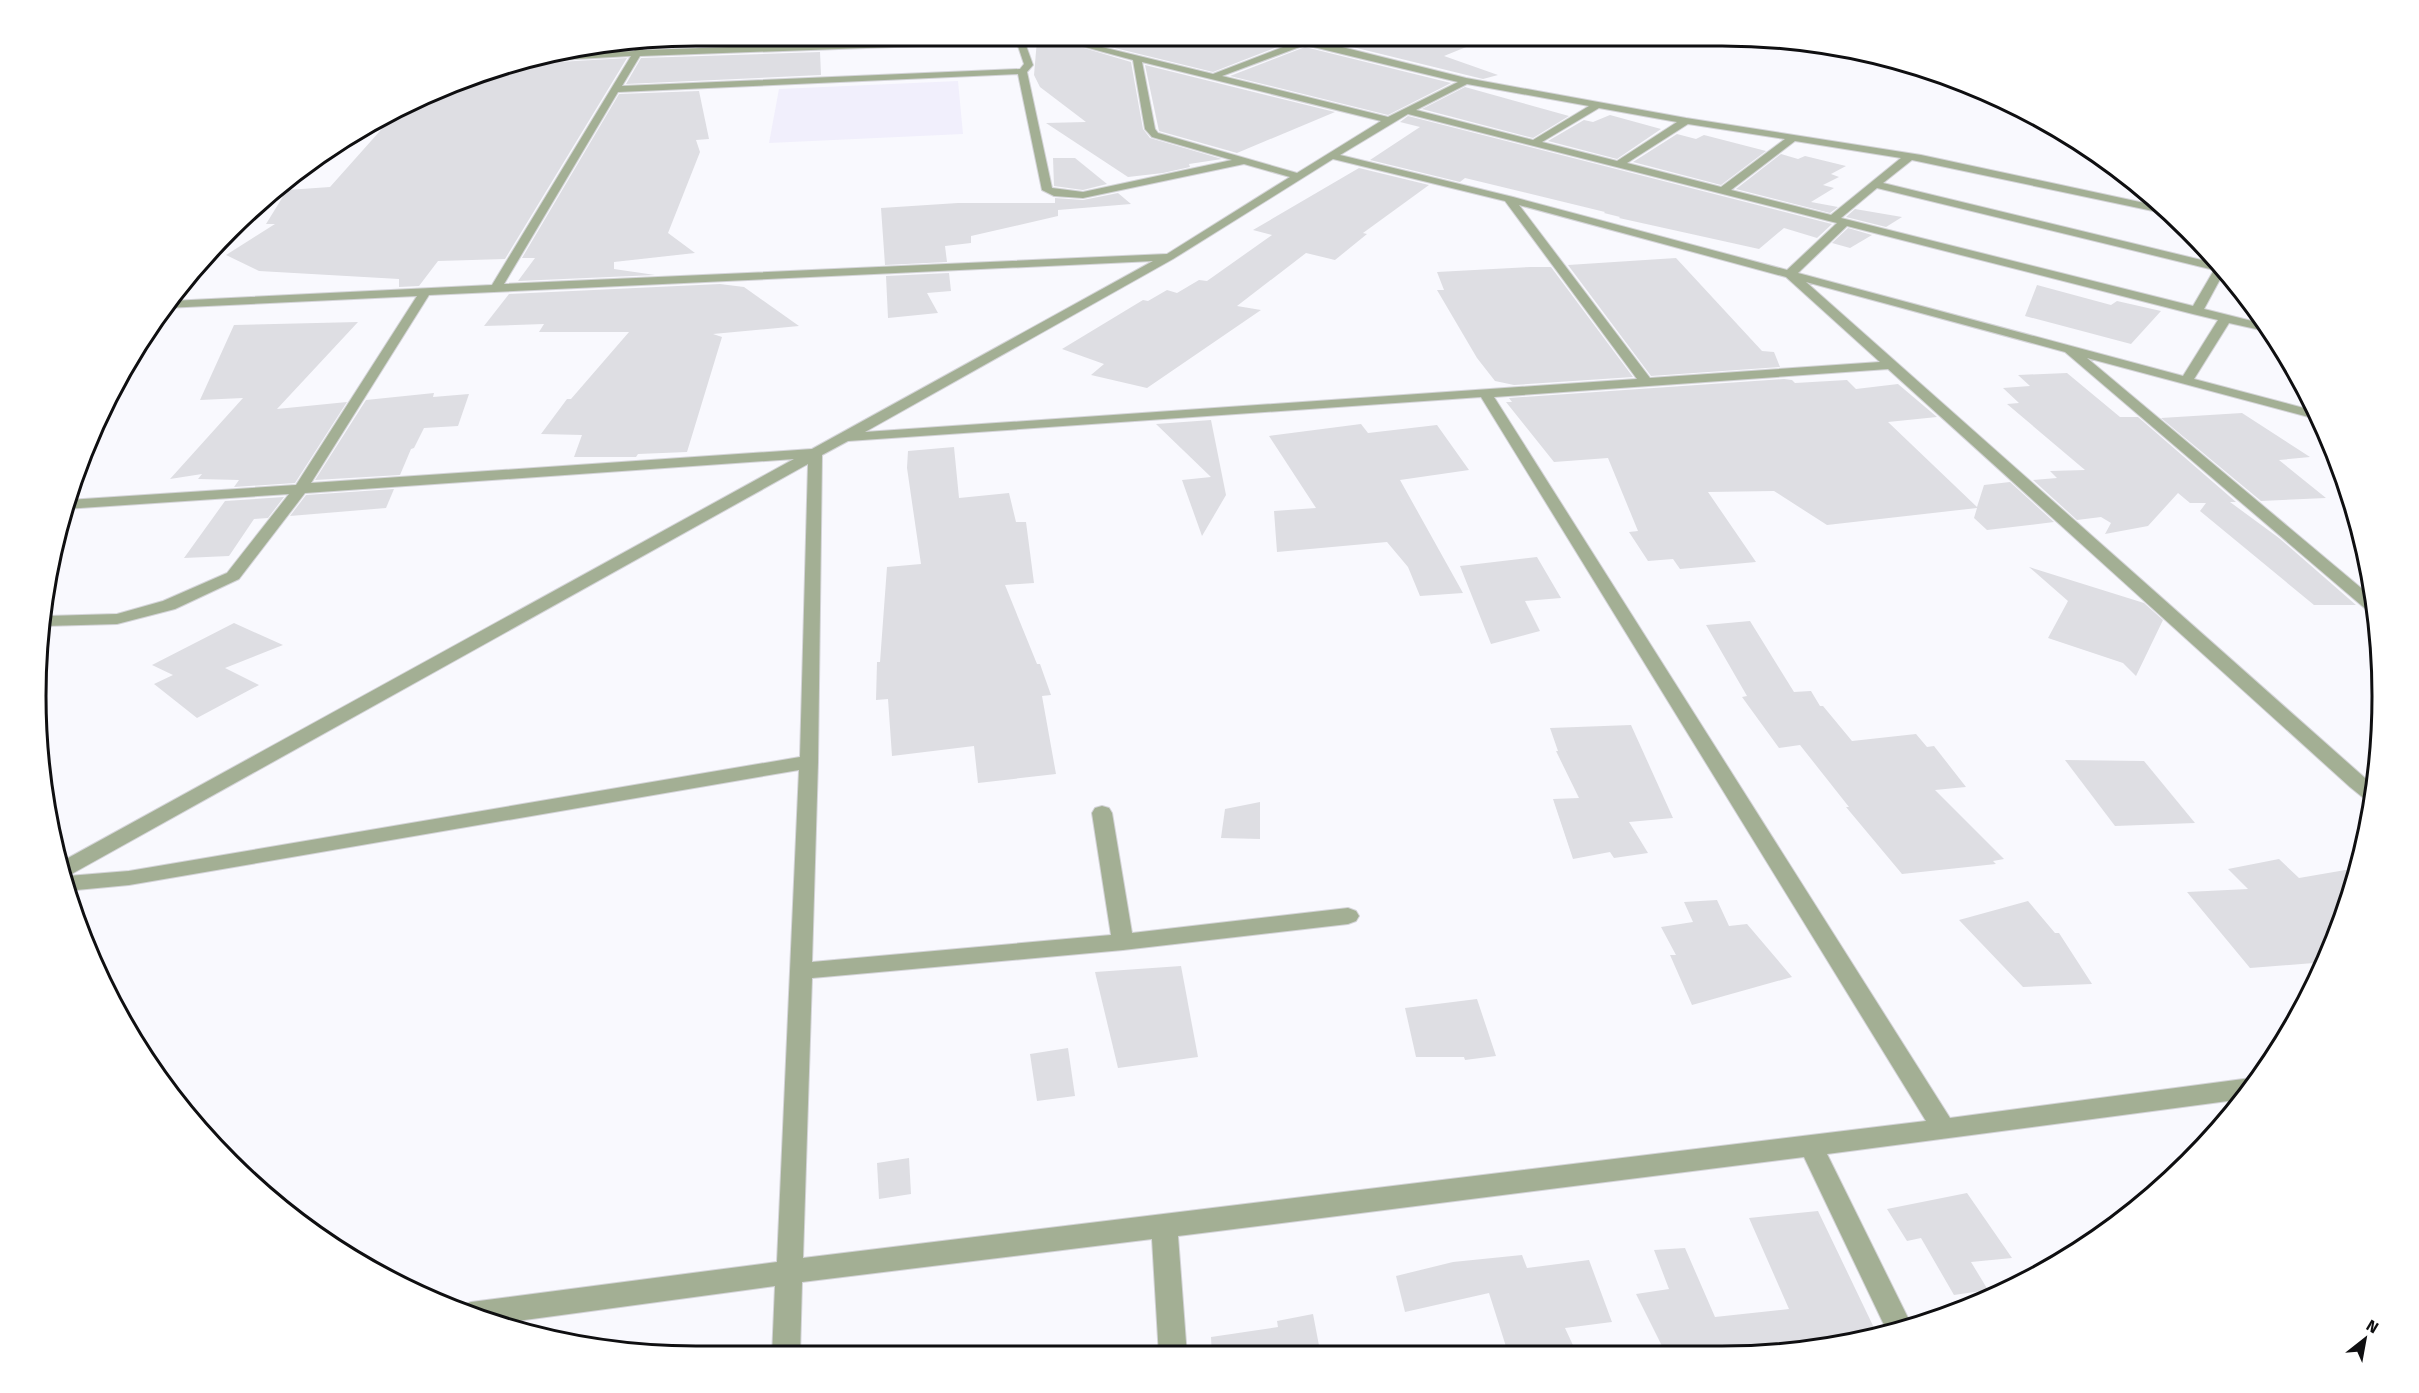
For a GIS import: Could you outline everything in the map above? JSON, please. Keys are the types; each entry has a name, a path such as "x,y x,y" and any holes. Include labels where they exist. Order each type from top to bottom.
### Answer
{"street":[{"path":"597,54 713,47"},
{"path":"615,89 1022,71 1029,65 1023,47"},
{"path":"1092,47 1389,120"},
{"path":"1213,77 1290,47"},
{"path":"1335,47 1466,81 1596,106 1910,156 2151,208"},
{"path":"496,288 637,52"},
{"path":"1137,58 1150,129 1155,135 1300,177"},
{"path":"1022,71 1047,190 1054,193 1083,195 1244,161"},
{"path":"69,866 1169,257 1389,120 1466,81"},
{"path":"1534,143 1596,106"},
{"path":"1408,111 2256,326"},
{"path":"1618,164 1686,121"},
{"path":"1723,191 1793,138"},
{"path":"1331,156 1509,199 2307,413"},
{"path":"1790,274 1838,220 1910,156"},
{"path":"1876,185 2208,265"},
{"path":"1509,199 1646,382"},
{"path":"179,303 1169,257"},
{"path":"1790,274 2366,789"},
{"path":"2197,311 2217,275"},
{"path":"51,621 117,619 170,605 233,576 302,488 426,291"},
{"path":"2187,380 2226,318"},
{"path":"2067,348 2365,599"},
{"path":"841,438 1893,365"},
{"path":"1485,393 1944,1127"},
{"path":"76,504 815,453"},
{"path":"786,1346 809,762 815,453"},
{"path":"74,883 129,878 809,762"},
{"path":"1102,813 1123,942"},
{"path":"801,971 1123,942 1348,916"},
{"path":"490,1312 790,1272 1811,1146 2240,1089"},
{"path":"1811,1146 1897,1322"},
{"path":"1164,1225 1172,1346"}],"shaded area":[{"path":"958,81 963,134 769,143 779,89"}],"building":[{"path":"1036,47 1081,47 1131,62 1143,129 1150,138 1222,159 1189,164 1190,167 1163,173 1128,177 1046,123 1086,122 1040,87 1034,75"},
{"path":"1111,47 1277,47 1213,72"},
{"path":"1305,47 1451,83 1388,115 1230,76"},
{"path":"1353,47 1466,47 1444,56 1498,75 1483,79"},
{"path":"820,52 821,75 626,84 641,58"},
{"path":"627,58 505,259 438,261 419,286 399,287 399,279 259,271 226,255 275,224 266,224 284,195 290,190 330,187 383,128 448,96 488,81 557,62"},
{"path":"1145,65 1335,112 1237,153 1159,131"},
{"path":"1465,87 1569,116 1533,138 1422,109"},
{"path":"699,91 709,139 696,140 700,152 668,233 695,253 614,262 614,269 655,275 518,281 535,258 522,258 619,94"},
{"path":"1610,115 1661,129 1617,159 1548,141 1584,120 1593,122"},
{"path":"1408,116 1832,224 1817,238 1784,228 1759,249 1619,218 1605,212 1465,178 1460,182 1370,160 1420,127 1400,122"},
{"path":"1677,134 1696,139 1704,135 1766,151 1721,185 1633,162"},
{"path":"1781,154 1798,159 1805,156 1846,166 1831,174 1839,177 1823,185 1834,188 1811,202 1838,207 1830,213 1736,189"},
{"path":"1053,158 1075,158 1107,184 1083,190 1054,186"},
{"path":"1359,168 1429,185 1363,233 1367,234 1335,260 1306,253 1237,306 1261,310 1147,388 1091,375 1104,364 1062,349 1143,300 1148,301 1167,290 1177,293 1199,280 1207,281 1272,235 1253,230"},
{"path":"1118,193 1131,204 1058,210 1058,216 971,236 971,243 945,246 947,262 885,265 881,208 958,203 1055,203 1055,198 1083,200"},
{"path":"1855,209 1902,217 1886,227 1846,217"},
{"path":"1848,228 1872,235 1850,248 1832,243"},
{"path":"1676,258 1762,351 1774,352 1780,367 1651,376 1568,265"},
{"path":"1551,267 1633,377 1514,385 1495,381 1477,358 1437,290 1444,290 1437,272"},
{"path":"949,273 951,291 927,293 938,313 888,318 886,276"},
{"path":"720,284 744,287 799,326 713,334 722,337 687,452 638,454 636,457 574,457 582,435 541,434 567,399 571,399 629,332 539,332 544,324 484,326 509,294"},
{"path":"2037,285 2111,305 2117,301 2161,311 2131,344 2025,316"},
{"path":"358,322 277,409 347,402 295,483 234,487 239,480 198,479 202,474 170,479 243,398 200,400 234,325"},
{"path":"2067,373 2120,417 2138,417 2236,502 2230,502 2279,538 2356,605 2314,605 2200,511 2206,503 2190,503 2178,493 2148,526 2105,534 2111,523 2101,517 2077,520 2033,480 2057,478 2050,471 2085,470 2007,404 2019,403 2003,388 2030,386 2018,375"},
{"path":"1784,379 1795,383 1847,380 1856,389 1898,384 1937,417 1888,422 1977,507 1984,485 2010,482 2054,522 1987,530 1974,518 1977,508 1827,525 1774,491 1708,492 1756,562 1680,569 1673,559 1648,561 1629,532 1638,531 1608,458 1554,462 1506,402 1512,402 1509,398"},
{"path":"434,393 433,397 469,394 458,426 424,428 414,448 411,449 400,475 315,480 366,400"},
{"path":"2242,413 2310,457 2279,460 2326,498 2261,501 2161,418"},
{"path":"1211,420 1226,495 1202,536 1182,480 1211,477 1156,424"},
{"path":"1361,424 1368,433 1437,425 1469,470 1400,480 1463,593 1420,596 1408,567 1387,542 1277,552 1274,511 1316,508 1269,436"},
{"path":"954,447 959,498 1009,493 1016,522 1026,522 1034,583 1005,585 1037,664 1040,664 1051,695 1042,696 1056,774 978,783 974,746 892,756 888,699 876,700 877,662 880,662 887,567 921,564 907,468 908,451"},
{"path":"394,489 386,508 290,516 306,495"},
{"path":"284,497 268,518 254,519 229,556 184,558 225,501"},
{"path":"1537,557 1561,598 1525,601 1540,631 1491,644 1460,566"},
{"path":"2029,567 2144,603 2163,620 2136,676 2123,663 2048,638 2068,601"},
{"path":"1750,621 1794,692 1811,691 1820,706 1823,706 1852,741 1916,734 1927,747 1934,746 1966,787 1935,790 2004,859 1993,861 1996,864 1902,874 1846,807 1849,807 1800,745 1779,748 1742,697 1747,696 1706,625"},
{"path":"234,623 283,645 225,668 259,685 197,718 154,684 173,675 152,665"},
{"path":"1631,725 1673,818 1629,822 1648,853 1614,858 1610,852 1573,859 1553,799 1579,798 1556,751 1558,751 1550,728"},
{"path":"2065,760 2144,761 2195,823 2115,826"},
{"path":"1260,802 1260,839 1221,838 1225,809"},
{"path":"2279,859 2299,878 2349,869 2338,905 2315,963 2250,968 2187,892 2248,889 2228,869"},
{"path":"1717,900 1729,926 1747,924 1792,977 1692,1005 1670,955 1676,955 1661,927 1693,922 1684,902"},
{"path":"2028,901 2055,933 2059,933 2092,984 2023,987 1959,920"},
{"path":"1181,966 1198,1057 1118,1068 1095,972"},
{"path":"1477,999 1496,1056 1465,1060 1464,1057 1416,1057 1405,1008"},
{"path":"1068,1048 1075,1096 1037,1101 1030,1054"},
{"path":"909,1158 911,1194 879,1199 877,1163"},
{"path":"1967,1193 2012,1258 1971,1262 1988,1289 1954,1295 1921,1238 1907,1241 1887,1209"},
{"path":"1818,1211 1874,1328 1808,1341 1765,1345 1662,1346 1636,1294 1669,1289 1654,1250 1685,1248 1715,1317 1789,1309 1749,1218"},
{"path":"1522,1255 1527,1268 1589,1260 1612,1322 1565,1328 1573,1346 1506,1346 1489,1293 1405,1312 1396,1276 1453,1262"},
{"path":"1313,1314 1319,1346 1211,1346 1211,1337 1278,1327 1277,1321"}]}
